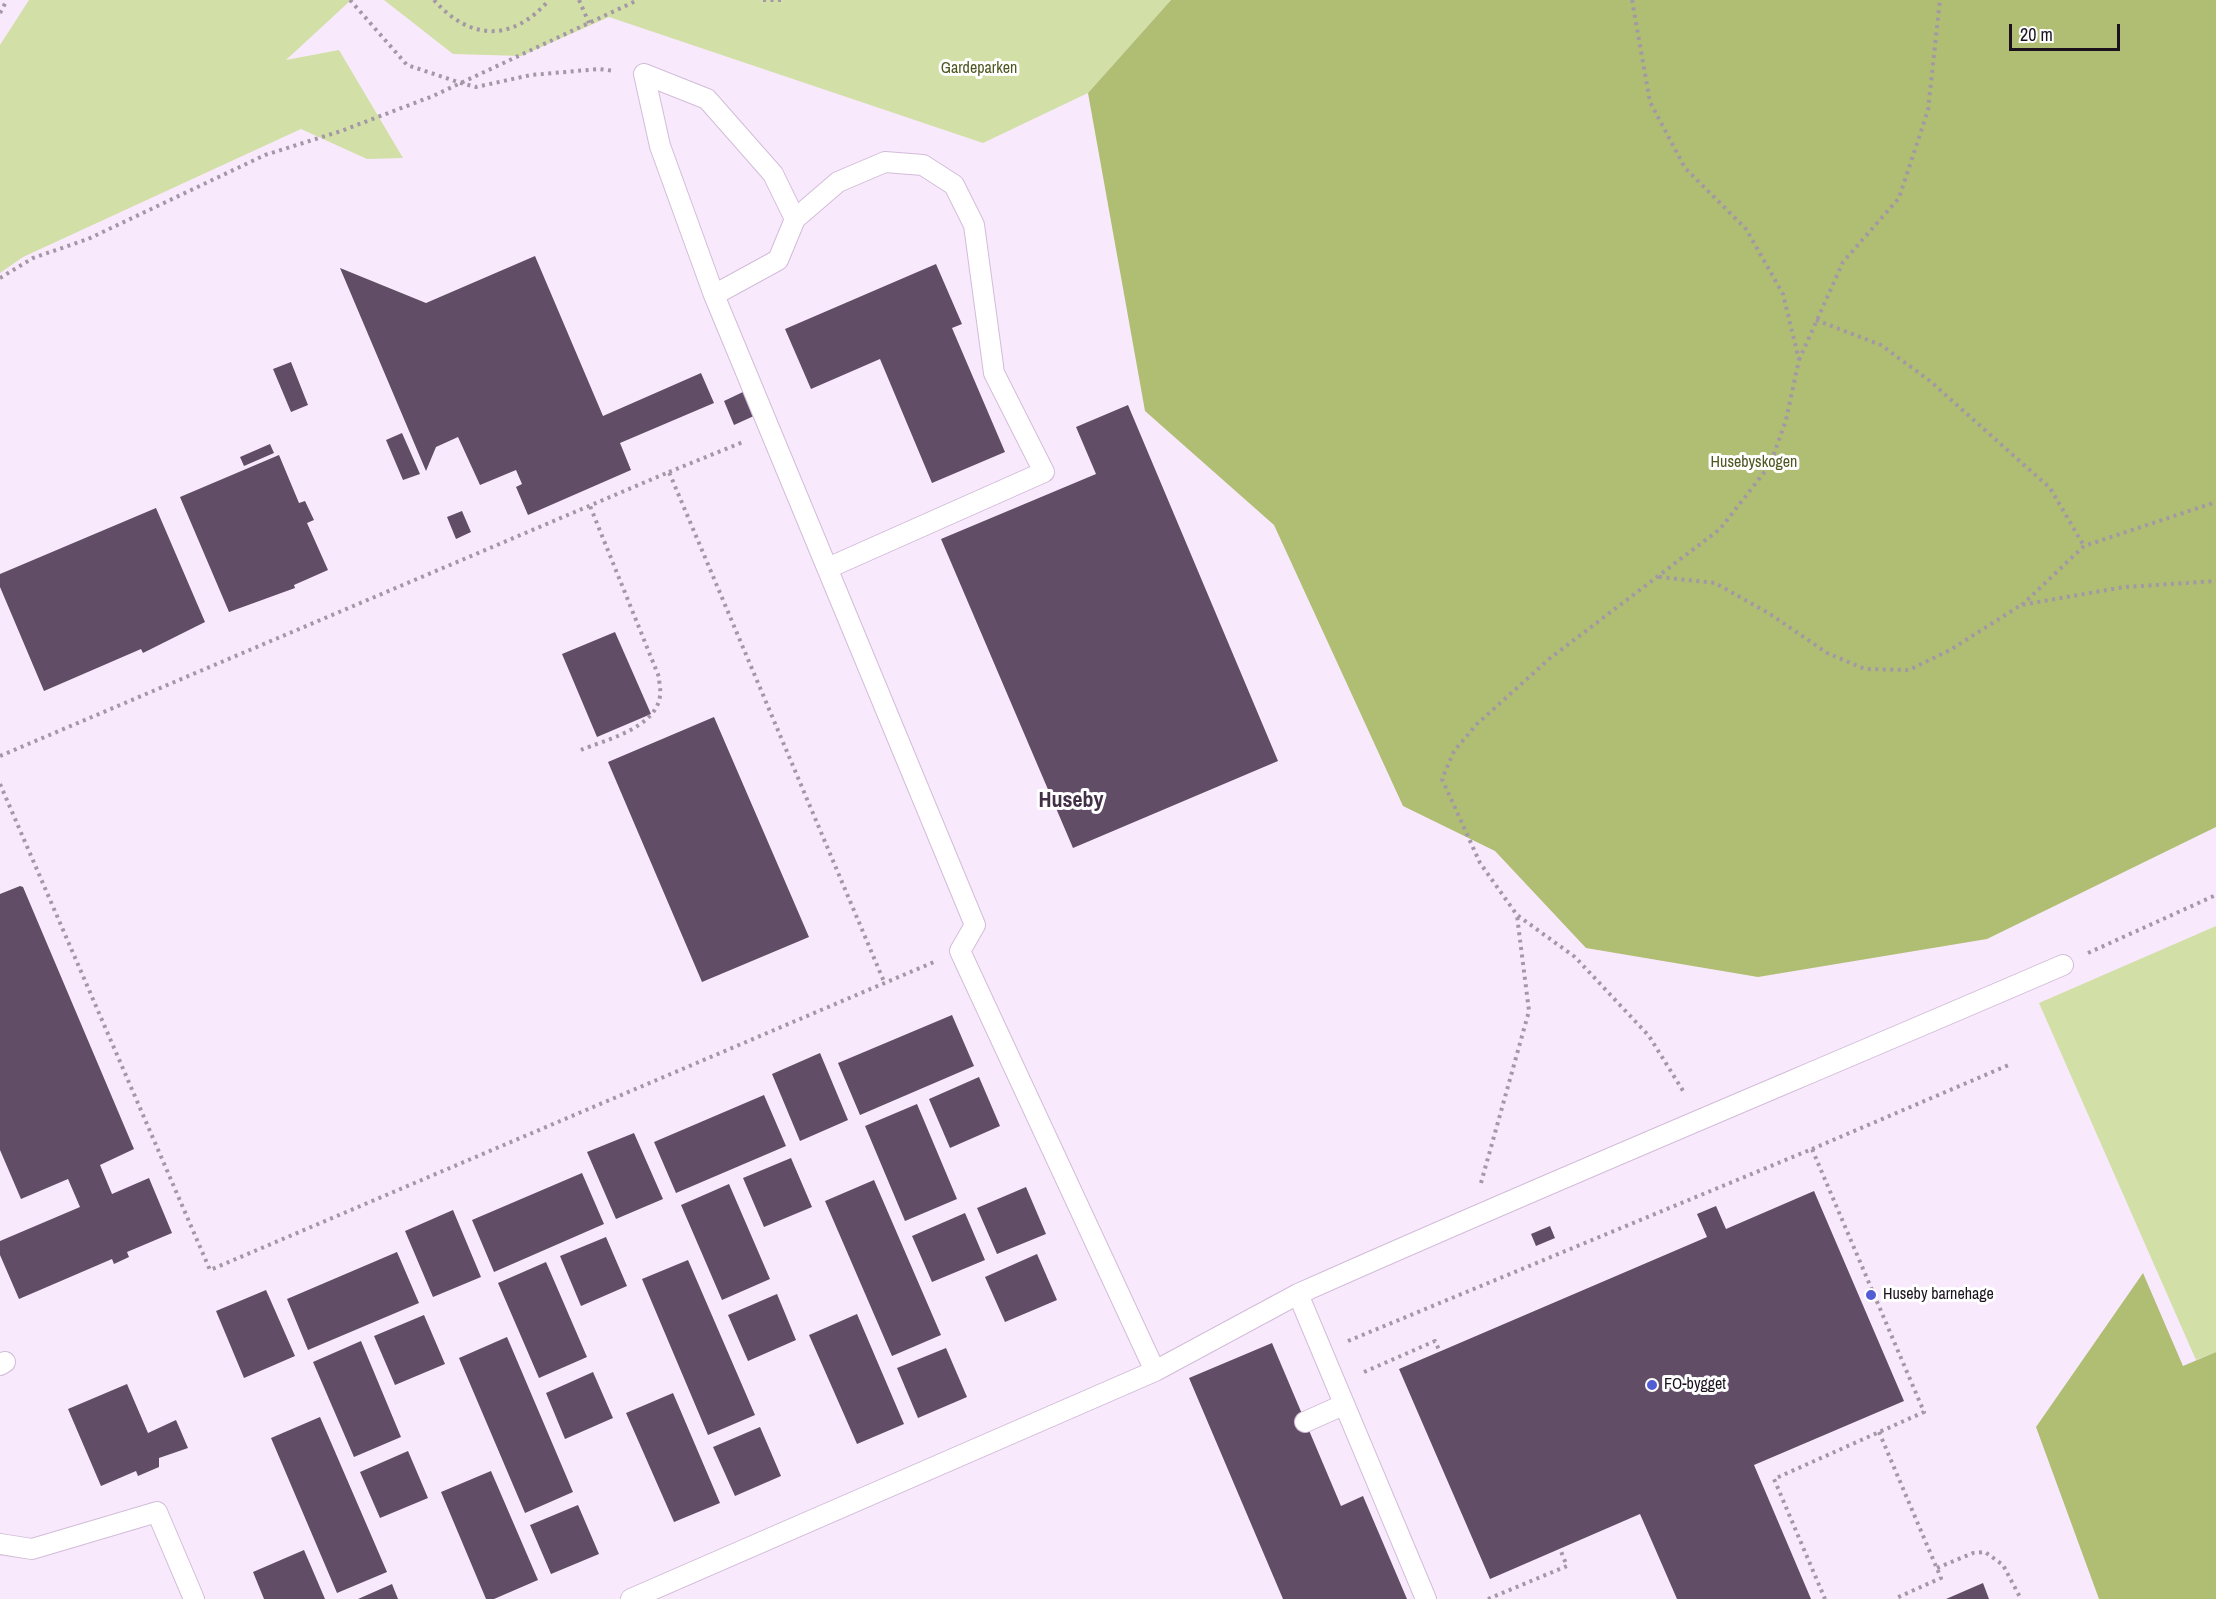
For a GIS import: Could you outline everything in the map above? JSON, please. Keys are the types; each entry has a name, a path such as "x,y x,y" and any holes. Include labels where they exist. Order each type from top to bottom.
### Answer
{"lane":[{"path":"644,74 706,99 773,174 795,219"},
{"path":"644,74 660,146 714,295 975,925 960,951 1155,1371"},
{"path":"714,295 778,260 795,219 838,182 885,162 923,165 954,185 974,225 994,373 1044,471 828,568"},
{"path":"631,1599 1155,1371 1298,1294 1472,1216 1701,1121 2063,965"},
{"path":"1298,1294 1345,1411 1426,1599"},
{"path":"1305,1422 1345,1411"},
{"path":"0,1544 32,1549 157,1512 194,1599"}],"path":[{"path":"0,13 7,0"},
{"path":"350,0 407,65 476,87 531,75 599,69 644,74"},
{"path":"434,0 448,16 468,28 491,32 514,28 535,17 549,0"},
{"path":"579,0 589,23"},
{"path":"0,278 33,258 88,239 265,155 341,131 461,83 638,0"},
{"path":"763,0 783,0"},
{"path":"1632,0 1650,102 1685,168 1746,229 1783,294 1799,360"},
{"path":"1701,1121 1649,1036 1575,957 1517,915 1480,863 1442,779 1455,751 1477,724 1549,659 1720,529 1770,465 1786,420 1799,360 1843,262 1899,198 1928,110 1940,0"},
{"path":"1816,320 1881,345 1930,381 2050,488 2084,546"},
{"path":"0,756 669,472 771,431"},
{"path":"669,472 885,984"},
{"path":"1658,577 1715,583 1770,614 1827,653 1865,669 1910,670 1950,650 2021,605 2084,546 2154,520 2216,502"},
{"path":"581,750 638,726 652,713 660,698 659,677 590,506"},
{"path":"2021,605 2124,587 2216,581"},
{"path":"0,784 210,1270 960,951"},
{"path":"2063,965 2216,895"},
{"path":"1472,1216 1529,1011 1517,915"},
{"path":"1322,1352 2011,1064"},
{"path":"1812,1149 1924,1412 1774,1479 1825,1599"},
{"path":"1364,1372 1435,1341 1440,1352"},
{"path":"1879,1432 1941,1578 1894,1599"},
{"path":"1488,1599 1567,1566 1560,1549"},
{"path":"1937,1568 1972,1553 1985,1552 2002,1565 2021,1599"}],"green space":[{"path":"29,0 351,0 286,60 339,50 403,158 367,159 301,129 23,257 0,273 0,45"},
{"name":"Gardeparken","path":"384,0 1171,0 1088,93 983,143 609,17 521,56 453,54"},
{"name":"Husebyskogen","path":"1171,0 2216,0 2216,827 1987,939 1758,977 1586,948 1495,851 1403,806 1274,525 1145,411 1088,93"},
{"path":"2216,926 2216,1352 2196,1360 2039,1003"},
{"path":"2143,1273 2183,1366 2216,1352 2216,1599 2099,1599 2036,1427"}],"building":[{"path":"535,256 603,416 701,373 714,403 620,443 631,470 528,515 516,487 522,484 516,470 480,485 458,437 436,447 426,471 340,268 426,303"},
{"path":"936,264 962,324 952,328 1005,452 932,483 880,359 811,389 785,329"},
{"path":"291,362 308,405 291,412 273,369"},
{"path":"745,391 756,415 734,425 724,401"},
{"path":"1128,405 1278,761 1073,848 941,539 1096,474 1076,427"},
{"path":"402,433 420,474 403,480 386,440"},
{"path":"270,444 274,453 244,466 240,457"},
{"path":"279,455 299,503 305,501 314,520 307,523 328,570 294,585 295,588 229,612 180,497"},
{"path":"156,508 205,622 143,653 141,649 44,691 0,587 0,574"},
{"path":"462,511 471,532 456,539 447,517"},
{"path":"615,632 651,714 597,737 562,654"},
{"path":"714,717 809,937 702,982 608,762"},
{"path":"20,886 23,887 134,1149 100,1165 112,1194 149,1178 172,1233 127,1252 129,1257 114,1264 112,1259 19,1299 0,1255 0,1241 80,1207 68,1179 21,1199 0,1150 0,894"},
{"path":"952,1015 974,1066 860,1115 838,1063"},
{"path":"820,1053 848,1120 800,1141 772,1074"},
{"path":"979,1077 1000,1126 950,1148 929,1099"},
{"path":"764,1095 786,1146 676,1193 654,1142"},
{"path":"917,1104 957,1199 905,1221 865,1126"},
{"path":"634,1133 663,1199 616,1219 587,1152"},
{"path":"791,1158 812,1207 764,1227 743,1178"},
{"path":"582,1173 604,1224 494,1272 472,1220"},
{"path":"874,1180 941,1335 892,1356 825,1201"},
{"path":"729,1184 770,1279 722,1300 681,1205"},
{"path":"1026,1187 1046,1234 997,1254 977,1208"},
{"name":"FO-bygget","path":"1814,1191 1904,1401 1754,1465 1811,1599 1677,1599 1640,1514 1490,1579 1399,1369 1707,1237 1697,1214 1716,1206 1726,1229"},
{"path":"453,1210 481,1277 433,1297 405,1231"},
{"path":"965,1213 985,1260 932,1282 912,1236"},
{"path":"1550,1226 1555,1238 1536,1246 1531,1234"},
{"path":"606,1237 627,1286 581,1306 560,1256"},
{"path":"397,1252 419,1303 308,1350 287,1299"},
{"path":"1037,1254 1057,1300 1005,1322 985,1277"},
{"path":"688,1260 755,1415 708,1435 642,1279"},
{"path":"546,1262 587,1357 539,1378 498,1283"},
{"path":"266,1290 295,1356 244,1378 216,1311"},
{"path":"777,1294 796,1340 748,1361 728,1315"},
{"path":"857,1314 904,1424 857,1444 809,1335"},
{"path":"424,1315 445,1364 395,1385 374,1336"},
{"path":"507,1337 573,1492 525,1513 459,1358"},
{"path":"361,1341 401,1437 354,1457 313,1362"},
{"path":"1272,1343 1341,1506 1363,1496 1407,1599 1283,1599 1189,1378"},
{"path":"946,1348 967,1397 918,1418 897,1368"},
{"path":"593,1372 613,1418 565,1439 546,1393"},
{"path":"127,1384 148,1433 176,1420 188,1448 159,1458 159,1467 138,1476 136,1471 101,1486 68,1409"},
{"path":"673,1393 720,1503 674,1522 626,1413"},
{"path":"320,1417 387,1572 337,1593 271,1438"},
{"path":"760,1427 781,1476 735,1496 713,1447"},
{"path":"408,1451 428,1498 380,1518 360,1472"},
{"path":"491,1471 538,1580 494,1599 486,1599 441,1492"},
{"path":"578,1505 599,1554 551,1574 530,1525"},
{"path":"304,1550 325,1599 264,1599 253,1572"},
{"path":"1983,1583 1989,1599 1946,1599"},
{"path":"392,1584 398,1599 358,1599"}],"place":[{"name":"Huseby barnehage","path":"1871,1295"},
{"name":"FO-bygget","path":"1652,1385"}],"district":[{"name":"Huseby","path":"1071,801"}]}
